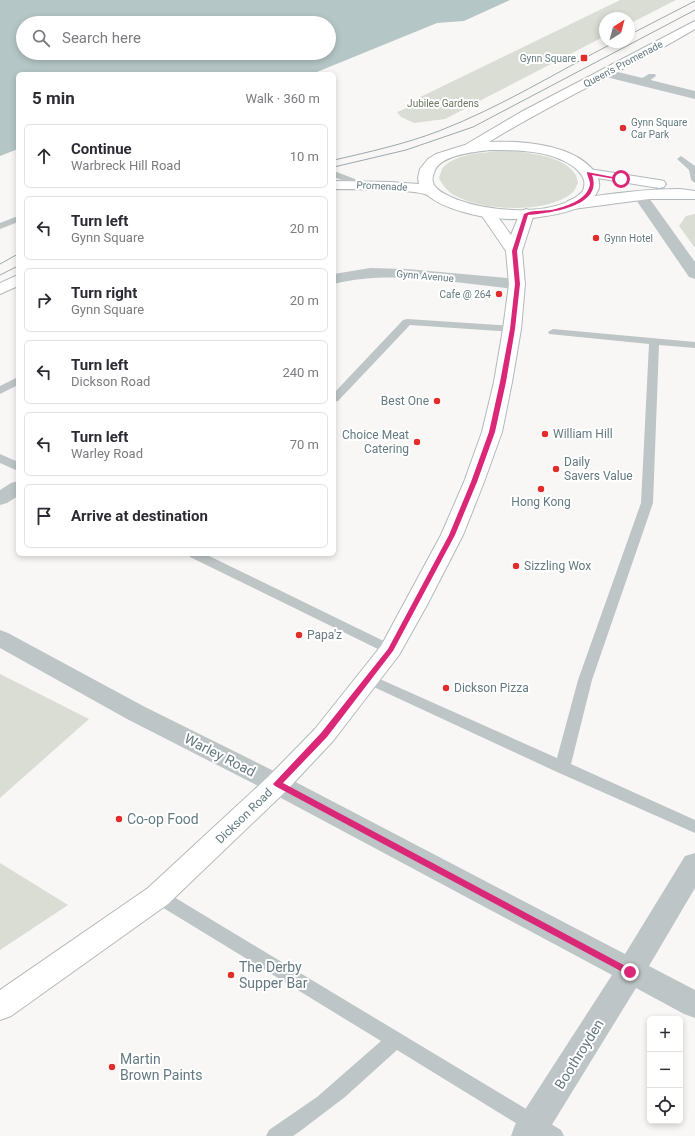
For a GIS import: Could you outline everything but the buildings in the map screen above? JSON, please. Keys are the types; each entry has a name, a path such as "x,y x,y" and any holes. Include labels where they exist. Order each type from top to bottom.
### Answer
{"main road":[{"name":"Queen's Promenade","path":"468,149 506,124 606,73 695,24"},
{"name":"Queen's Promenade","path":"537,149 525,133 525,126 551,102"},
{"path":"573,204 583,198 590,191 592,182 589,173 569,159 537,149 514,146 490,146 468,149 447,154 432,162 425,172 425,181 430,190 439,197 453,204 488,212 526,214 552,211 573,204 639,194 695,195"},
{"name":"Promenade","path":"336,184 425,172"},
{"path":"589,173 621,179 695,188"},
{"name":"Promenade","path":"336,184 390,186 430,190"},
{"name":"Dickson Road","path":"488,212 514,251"},
{"name":"Dickson Road","path":"0,1008 158,896 277,784 324,735 391,650 452,535 474,482 492,432 503,382 512,329 517,284 514,251 526,214"},
{"path":"0,289 16,281"}],"street":[{"path":"606,73 647,79 695,95"},
{"path":"639,194 695,274"},
{"name":"Gynn Avenue","path":"336,278 344,275 388,272 517,284"},
{"path":"0,499 16,488"},
{"name":"Warley Road","path":"0,638 136,713 277,784 630,972 695,1005"},
{"name":"Boothroyden","path":"539,1132 630,972 695,864"}],"lane":[{"path":"681,159 693,169 695,175"},
{"path":"336,175 352,181"},
{"path":"0,226 16,219"},
{"path":"336,397 407,322 512,329"},
{"path":"553,332 695,345"},
{"path":"562,768 585,680 647,503 654,341"},
{"path":"0,391 16,381"},
{"path":"0,458 16,466"},
{"path":"199,556 391,650"},
{"path":"368,679 695,827"},
{"path":"158,896 395,1040 539,1132"},
{"path":"276,1136 293,1126 353,1078 395,1040"}],"green space":[{"name":"Jubilee Gardens","path":"620,0 676,0 635,21 635,12 599,12 599,39 445,119 414,123 401,117 397,112 412,106 412,101"},
{"path":"511,151 546,156 563,163 570,168 576,176 578,183 574,191 561,200 547,204 515,208 498,207 482,205 456,196 442,184 439,178 442,169 455,159 474,154"},
{"path":"695,214 695,248 679,226 686,216"},
{"path":"0,674 89,719 0,798"},
{"path":"0,863 68,905 0,950"}],"shaded area":[{"path":"0,0 510,0 464,21 437,23 317,72 16,72 16,150 0,156"}],"tram line":[{"path":"635,32 695,1"},
{"path":"336,167 406,150 473,127 695,10"},
{"path":"336,160 413,140 462,122 507,100 604,48"},
{"path":"0,264 16,255"},
{"path":"0,275 16,267"}],"place":[{"name":"Gynn Square","path":"584,58"},
{"name":"Gynn Square Car Park","path":"623,128"},
{"name":"Gynn Hotel","path":"596,238"},
{"name":"Cafe @ 264","path":"499,294"},
{"name":"Best One","path":"437,401"},
{"name":"William Hill","path":"545,434"},
{"name":"Choice Meat Catering","path":"417,442"},
{"name":"Daily Savers Value","path":"556,469"},
{"name":"Hong Kong","path":"541,489"},
{"name":"Sizzling Wox","path":"516,566"},
{"name":"Papa'z","path":"299,635"},
{"name":"Dickson Pizza","path":"446,688"},
{"name":"Co-op Food","path":"119,819"},
{"name":"The Derby Supper Bar","path":"231,975"},
{"name":"Martin Brown Paints","path":"112,1067"}],"route":[{"path":"621,179 589,173 592,182 590,191 583,198 573,204 552,211 526,214 514,251 517,284 512,329 503,382 492,432 474,482 452,535 391,650 324,735 277,784 630,972"}]}
